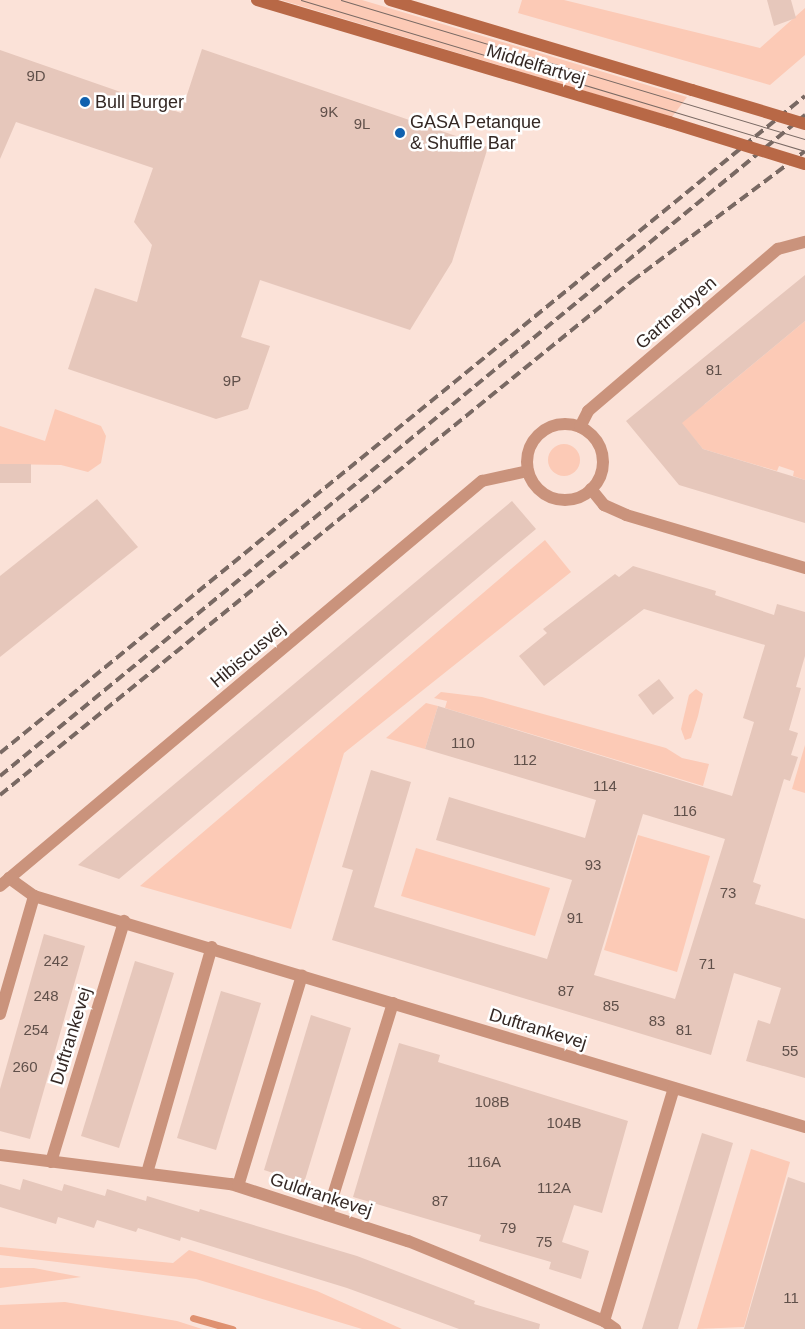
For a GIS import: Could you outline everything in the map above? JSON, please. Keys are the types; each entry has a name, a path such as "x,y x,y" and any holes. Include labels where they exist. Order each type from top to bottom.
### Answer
{"street":[{"name":"Middelfartvej","path":"257,0 805,164"},
{"name":"Middelfartvej","path":"390,0 805,124"},
{"name":"Gartnerbyen","path":"580,426 588,411 778,249 788,243 805,242"},
{"path":"567,423 580,426 591,434 603,457 602,471 591,489 575,498 549,496 538,489 528,471 527,452 542,430 567,423"},
{"name":"Hibiscusvej","path":"4,882 482,481 528,471"},
{"path":"591,489 604,505 626,515 805,568"},
{"name":"Duftrankevej","path":"4,882 34,896 124,921 805,1127"},
{"path":"0,1014 34,896"},
{"name":"Duftrankevej","path":"51,1162 124,921"},
{"path":"147,1173 212,948"},
{"path":"238,1186 302,975"},
{"path":"327,1215 393,1003"},
{"path":"604,1321 674,1088"},
{"name":"Guldrankevej","path":"0,1155 238,1186 408,1241 604,1321 615,1329"}],"shaded area":[{"path":"281,0 362,0 687,97 672,117"},
{"path":"522,0 564,0 760,48 805,8 805,55 770,85 518,13"},
{"path":"805,321 805,480 793,476 794,471 779,466 777,471 703,449 676,417 705,404"},
{"path":"55,409 101,426 106,436 101,463 88,472 61,465 0,464 0,426 45,441"},
{"path":"564,444 576,448 580,460 576,472 564,476 552,472 548,460 552,448"},
{"path":"545,540 571,572 344,753 291,929 140,886"},
{"path":"696,689 703,694 691,738 685,740 681,729 689,695"},
{"path":"441,692 482,697 666,748 682,758 709,764 703,786 445,708 447,701 434,698"},
{"path":"426,703 438,706 425,749 386,738"},
{"path":"805,745 805,793 792,789"},
{"path":"638,835 710,856 677,972 604,950"},
{"path":"416,848 550,888 535,936 401,896"},
{"path":"751,1149 790,1162 744,1327 697,1329"},
{"path":"0,1247 173,1263 189,1250 317,1291 402,1329 362,1329 196,1279 0,1255"},
{"path":"0,1268 34,1268 81,1277 0,1288"},
{"path":"65,1302 177,1321 202,1329 0,1329 0,1305"}],"building":[{"path":"767,0 791,0 796,18 774,26"},
{"path":"202,49 488,147 452,262 410,330 260,280 241,337 270,346 248,409 216,419 68,369 95,288 137,302 152,245 134,222 153,168 16,122 0,159 0,50 181,113"},
{"path":"805,275 805,321 682,423 703,449 805,480 805,523 679,485 626,421"},
{"path":"0,464 31,464 31,483 0,483"},
{"path":"97,499 138,547 0,657 0,576"},
{"path":"512,501 536,529 119,879 78,865"},
{"path":"633,566 716,591 715,595 774,615 777,604 805,612 805,656 796,687 801,688 789,730 798,733 791,755 798,757 790,781 784,779 753,882 761,885 755,904 805,919 805,1078 746,1061 758,1020 770,1024 781,988 734,973 711,1055 332,940 353,870 342,867 371,770 411,782 374,907 547,959 572,880 436,840 449,797 585,838 596,800 425,749 438,706 732,796 754,722 743,718 765,645 644,609 544,686 519,656 547,633 543,629 615,574 619,577","holes":["643,814 725,839 675,999 594,975"]},
{"path":"659,679 674,698 653,715 638,695"},
{"path":"44,934 85,946 30,1139 0,1131 0,1089"},
{"path":"135,961 174,973 119,1148 81,1136"},
{"path":"221,991 261,1003 216,1150 177,1138"},
{"path":"311,1015 351,1028 304,1183 264,1170"},
{"path":"399,1043 440,1055 438,1062 628,1121 602,1213 574,1205 562,1242 589,1251 581,1279 549,1269 551,1262 479,1241 481,1235 353,1197"},
{"path":"702,1133 733,1143 678,1329 642,1329"},
{"path":"788,1177 805,1183 805,1329 744,1329"},
{"path":"23,1179 62,1191 64,1184 105,1196 107,1189 146,1201 147,1196 199,1212 200,1209 357,1256 475,1301 474,1304 540,1324 539,1329 459,1329 347,1288 181,1237 180,1241 138,1228 136,1232 97,1220 94,1228 58,1217 56,1224 0,1207 0,1184 20,1190"}],"waterway":[{"path":"193,1318 232,1329"}],"tram line":[{"path":"301,0 805,151"},
{"path":"341,0 805,139"}],"railway":[{"path":"0,753 805,96"},
{"path":"0,776 805,115"},
{"path":"0,795 632,281 805,151"}],"place":[{"name":"Bull Burger","path":"85,102"},
{"name":"GASA Petanque & Shuffle Bar","path":"400,133"}]}
